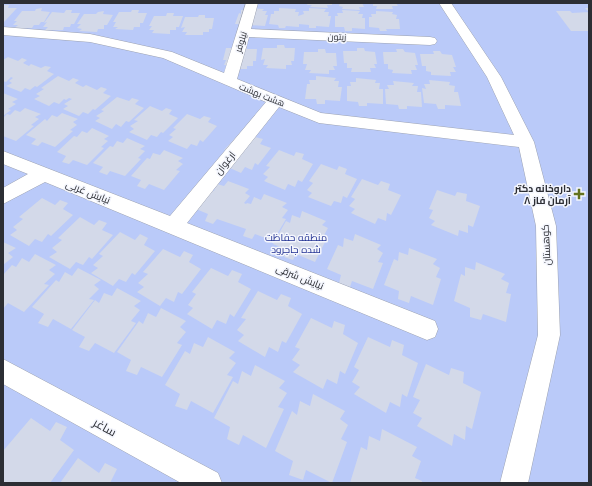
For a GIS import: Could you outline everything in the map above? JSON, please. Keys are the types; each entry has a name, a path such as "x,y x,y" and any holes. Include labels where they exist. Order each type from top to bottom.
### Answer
{"street":[{"name":"نیلوفر","path":"229,81 252,3"},
{"name":"کوهستان","path":"445,3 494,77 526,142 546,226 549,335 514,483"},
{"name":"هشت بهشت","path":"3,30 90,38 167,55 318,118 526,142"},
{"name":"زیتون","path":"244,33 430,41"},
{"name":"ارغوان","path":"173,226 276,100"},
{"name":"نیایش غربی","path":"3,157 173,226"},
{"path":"3,196 44,174"},
{"name":"نیایش شرقی","path":"173,226 427,328"},
{"name":"ساغر","path":"3,371 208,483"}],"green space":[{"name":"منطقه حفاظت شده جاجرود","path":"3,3 589,3 589,483 3,483"}],"building":[{"path":"308,3 332,3 332,5 327,5 328,8 310,7 312,5 307,5"},
{"path":"340,3 362,3 364,7 359,7 360,10 342,9 343,7 339,6"},
{"path":"373,3 396,3 398,6 392,6 393,9 376,9 377,6 373,6"},
{"path":"3,5 9,5 8,8 17,8 4,22 3,22"},
{"path":"42,8 41,11 50,12 44,22 41,22 39,25 34,25 32,28 14,28 18,25 13,25 17,21 14,21 22,11 35,11 36,9"},
{"path":"247,8 264,9 262,11 267,11 265,15 268,15 265,26 235,24 239,13 241,14 241,10 247,10"},
{"path":"279,8 296,9 295,12 299,12 298,16 304,14 303,11 309,11 309,8 326,9 324,12 329,12 328,16 331,16 329,27 316,26 316,28 309,28 309,25 299,24 299,27 286,26 285,28 279,28 278,25 269,24 271,14 274,14 274,11 279,11"},
{"path":"66,10 72,10 71,13 80,13 74,24 71,24 70,27 64,27 63,30 45,30 48,27 43,27 47,22 44,23 52,12 64,13"},
{"path":"132,10 139,10 138,13 147,13 143,23 140,23 140,27 134,27 133,30 115,29 118,27 113,27 116,22 113,22 119,12 131,12"},
{"path":"342,10 360,11 358,14 363,14 362,18 365,18 365,29 352,28 352,31 345,31 344,27 335,27 335,16 338,16 337,13 343,13"},
{"path":"104,11 103,14 113,15 107,25 104,25 104,29 98,29 97,32 79,31 82,29 77,28 81,24 77,24 84,14 96,14"},
{"path":"376,11 393,12 392,14 397,15 396,19 399,19 400,29 386,29 387,31 380,31 379,28 369,27 369,17 372,17 371,14 376,14"},
{"path":"556,11 570,11 572,13 589,12 589,31 571,31"},
{"path":"167,13 174,13 173,16 183,16 179,27 176,27 176,30 170,30 170,34 152,33 154,30 149,30 152,26 149,26 154,16 166,16"},
{"path":"199,15 205,15 205,18 214,18 212,29 209,29 209,32 203,32 203,35 185,35 187,32 182,32 185,27 181,28 185,17 198,17"},
{"path":"240,45 247,45 247,49 257,49 256,61 253,61 253,66 247,66 247,69 227,69 229,65 224,65 226,60 223,60 226,48 239,48"},
{"path":"277,45 284,45 285,48 295,48 294,61 291,61 292,65 286,65 286,69 266,68 268,65 263,65 265,59 261,60 263,48 277,48"},
{"path":"357,48 364,48 365,51 375,52 377,64 374,64 376,68 370,68 371,72 351,72 352,68 347,68 347,63 344,63 343,51 357,51"},
{"path":"318,49 325,49 326,53 336,53 337,66 333,66 335,70 329,70 329,74 309,73 311,70 305,70 307,64 303,64 304,52 318,52"},
{"path":"396,49 403,49 405,52 415,53 418,65 415,65 417,70 411,70 412,74 392,73 393,70 388,69 388,64 384,64 383,52 397,52"},
{"path":"433,51 440,51 442,54 452,55 456,67 453,67 456,72 450,72 451,76 431,75 431,72 426,71 426,66 422,66 420,54 434,54"},
{"path":"8,57 18,61 22,58 27,60 23,63 29,66 31,64 41,68 45,66 51,67 47,71 54,74 37,87 35,86 30,90 25,88 21,92 6,86 12,83 9,81 13,78 11,77 6,82 3,81 3,60"},
{"path":"58,76 69,81 73,78 79,80 75,83 83,87 86,85 97,90 101,87 107,89 103,93 111,96 95,110 93,109 88,114 83,112 79,116 63,109 68,106 64,104 72,99 64,99 59,104 54,102 49,106 34,99 40,96 36,94 44,89 41,88"},
{"path":"316,76 336,78 334,81 339,81 338,87 342,87 340,101 325,100 325,104 317,104 316,99 305,99 307,84 310,84 309,80 316,80"},
{"path":"356,78 376,80 375,83 380,83 379,89 383,89 383,104 367,103 367,106 359,106 358,102 347,101 347,86 351,86 350,82 356,82"},
{"path":"429,80 450,82 449,85 455,86 454,92 458,92 461,106 445,105 445,109 438,109 436,104 424,103 422,88 426,89 424,84 430,84"},
{"path":"393,81 414,83 412,86 418,86 417,92 421,92 422,107 407,106 407,109 399,109 398,105 386,104 385,89 389,89 387,85 394,85"},
{"path":"3,93 18,99 12,102 16,104 8,109 11,110 3,116"},
{"path":"117,97 129,101 132,98 139,100 135,104 144,108 129,122 126,121 121,127 116,124 112,129 95,121 100,118 96,116 104,111 101,110"},
{"path":"150,106 162,111 166,108 172,110 169,114 178,118 163,133 161,132 157,137 151,135 147,140 129,132 134,129 130,126 138,121 134,120"},
{"path":"25,108 41,114 35,117 39,119 31,125 34,126 16,141 3,136 3,118 7,114 10,115 15,110 20,112"},
{"path":"62,113 78,119 73,122 77,125 70,130 73,131 55,147 42,142 38,146 31,144 36,139 26,135 45,119 47,121 52,115 57,117"},
{"path":"187,114 200,119 204,116 211,118 208,122 217,126 203,142 200,140 197,146 191,144 187,149 168,141 173,137 169,135 176,129 173,128"},
{"path":"92,128 109,136 104,139 108,141 101,147 104,148 87,165 73,160 69,164 62,162 66,156 57,152 74,136 77,137 82,131 87,133"},
{"path":"238,135 252,140 255,137 263,139 260,144 271,148 258,165 255,163 252,170 245,167 241,173 221,164 228,151 224,150"},
{"path":"127,138 145,146 140,149 145,151 138,158 141,159 125,176 110,171 107,175 99,172 103,167 93,163 110,146 113,147 117,141 123,143"},
{"path":"164,150 183,158 178,161 183,164 176,170 180,171 164,190 149,184 145,189 137,186 141,180 131,176 147,158 150,159 153,153 160,155"},
{"path":"279,150 294,156 296,152 304,154 302,159 313,164 302,182 298,180 295,187 288,184 285,190 264,181 268,177 263,174 270,167 266,166"},
{"path":"321,164 337,170 339,166 347,169 345,174 357,179 347,198 343,196 341,203 334,201 331,206 308,197 312,193 307,190 313,183 309,181"},
{"path":"362,179 378,185 381,181 390,184 388,190 401,195 391,215 387,213 386,221 378,218 375,224 351,213 355,209 349,206 355,199 351,197"},
{"path":"228,181 249,189 245,193 250,196 244,203 246,204 251,204 254,197 261,200 264,194 287,203 282,207 288,210 282,218 286,219 273,241 255,234 252,239 243,236 246,229 217,219 213,224 205,221 208,214 196,209 211,189 214,191 217,184 224,186"},
{"path":"437,190 455,196 457,192 467,194 466,201 480,206 473,227 468,225 468,233 459,230 458,236 431,225 435,221 429,218 433,210 429,209"},
{"path":"42,198 55,205 60,200 68,203 63,209 73,215 51,236 48,234 42,242 35,239 29,246 10,235 17,230 13,227 23,219 19,217"},
{"path":"302,211 326,221 322,225 328,228 323,237 327,238 315,262 296,254 293,260 284,257 286,249 273,244 286,221 290,223 292,215 300,218"},
{"path":"80,217 94,225 99,220 107,223 102,230 113,235 92,259 89,257 83,265 76,262 70,269 49,257 57,252 52,248 62,240 58,238"},
{"path":"120,232 135,240 140,234 148,238 144,245 155,251 135,275 132,273 126,282 119,279 113,286 91,273 98,268 93,265 103,256 99,254"},
{"path":"355,234 381,245 377,249 383,253 378,262 383,263 373,289 352,281 350,287 339,283 341,275 327,269 338,245 343,247 344,238 353,241"},
{"path":"3,242 16,248 8,253 13,257 3,265"},
{"path":"409,248 437,259 433,264 440,268 436,277 441,279 433,305 411,296 409,303 398,299 399,291 384,285 394,259 398,261 399,252 408,255"},
{"path":"163,249 180,257 184,251 193,255 189,262 201,269 182,294 178,292 174,302 166,298 160,306 137,292 144,287 138,283 148,274 143,272"},
{"path":"35,254 56,265 49,270 55,274 44,284 49,285 24,312 8,303 3,309 3,275 12,265 16,267 22,258 29,262"},
{"path":"476,262 505,274 501,279 509,283 506,293 511,294 506,322 483,314 481,320 470,317 470,308 454,301 461,274 465,276 465,267 475,270"},
{"path":"78,268 101,280 94,285 99,289 89,299 94,300 71,329 53,319 48,327 38,323 44,314 32,307 56,280 59,282 65,272 72,276"},
{"path":"211,268 228,276 232,270 242,274 238,282 251,289 234,317 230,314 226,324 217,320 212,329 187,314 193,308 188,305 196,294 192,292"},
{"path":"117,288 141,301 134,306 140,310 131,321 136,323 114,353 95,343 89,351 79,347 85,337 72,330 95,300 99,303 104,293 112,296"},
{"path":"258,291 277,300 281,294 291,298 288,306 302,314 286,343 282,341 278,352 269,347 265,357 238,341 244,335 237,330 246,319 241,318"},
{"path":"161,308 186,321 180,327 186,332 177,343 182,345 162,377 141,367 137,375 126,371 131,360 117,352 139,321 143,324 148,313 156,317"},
{"path":"311,318 332,328 334,321 345,325 343,334 358,343 345,374 340,371 337,384 327,379 323,389 293,372 300,365 292,360 300,349 295,347"},
{"path":"208,337 235,352 229,358 236,363 227,375 233,377 213,413 191,401 187,410 175,406 180,394 165,385 185,351 190,354 194,343 203,347"},
{"path":"368,337 390,347 392,340 404,345 402,355 418,363 407,397 402,394 400,407 390,402 386,413 354,394 360,387 352,382 359,370 354,367"},
{"path":"426,364 449,375 451,368 464,372 463,383 481,392 472,429 466,426 465,440 454,434 452,446 417,426 422,418 413,413 420,400 413,397"},
{"path":"255,365 285,381 279,388 287,393 278,407 284,409 266,448 243,435 239,445 227,439 230,427 214,418 233,381 238,384 242,371 251,376"},
{"path":"313,394 345,411 340,419 348,425 341,439 347,442 332,483 306,470 303,480 289,475 293,461 275,451 292,411 297,415 300,401 310,406"},
{"path":"31,418 50,431 56,422 67,427 60,440 74,450 50,483 3,483 3,451"},
{"path":"382,429 417,447 412,456 421,461 415,478 422,481 422,483 350,483 361,447 367,450 369,436 380,441"},
{"path":"78,458 99,473 105,463 117,469 110,483 60,483"}],"place":[{"name":"داروخانه دکتر آرمان فاز ۸","path":"579,194"}]}
